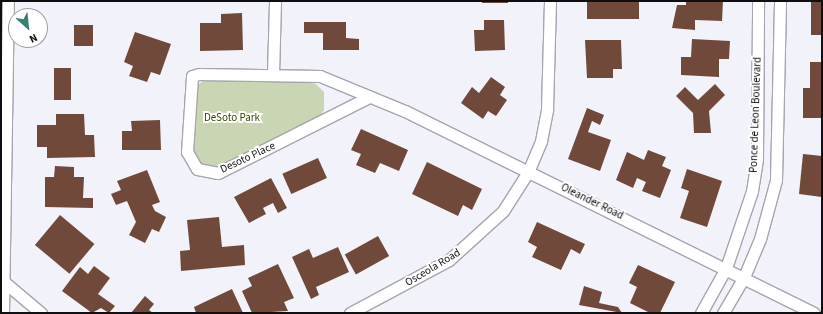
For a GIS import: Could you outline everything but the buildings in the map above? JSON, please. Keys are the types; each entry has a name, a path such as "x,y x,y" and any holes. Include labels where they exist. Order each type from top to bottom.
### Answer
{"street":[{"path":"3,313 8,1"},
{"path":"273,74 275,1"},
{"name":"Osceola Road","path":"350,313 425,274 477,239 503,211 528,172 541,141 547,109 550,1"},
{"name":"Ponce de Leon Boulevard","path":"701,313 726,268 744,221 756,158 758,1"},
{"name":"Ponce de Leon Boulevard","path":"722,313 744,277 760,239 776,180 780,1"},
{"name":"Desoto Place","path":"273,74 320,76 366,98 218,173 197,169 187,152 192,76 273,74"},
{"name":"Oleander Road","path":"366,98 405,110 814,313"},
{"path":"3,281 41,313"}],"green space":[{"name":"DeSoto Park","path":"204,80 305,80 316,84 324,92 324,110 320,117 217,168 198,164 192,150 194,88"}]}
